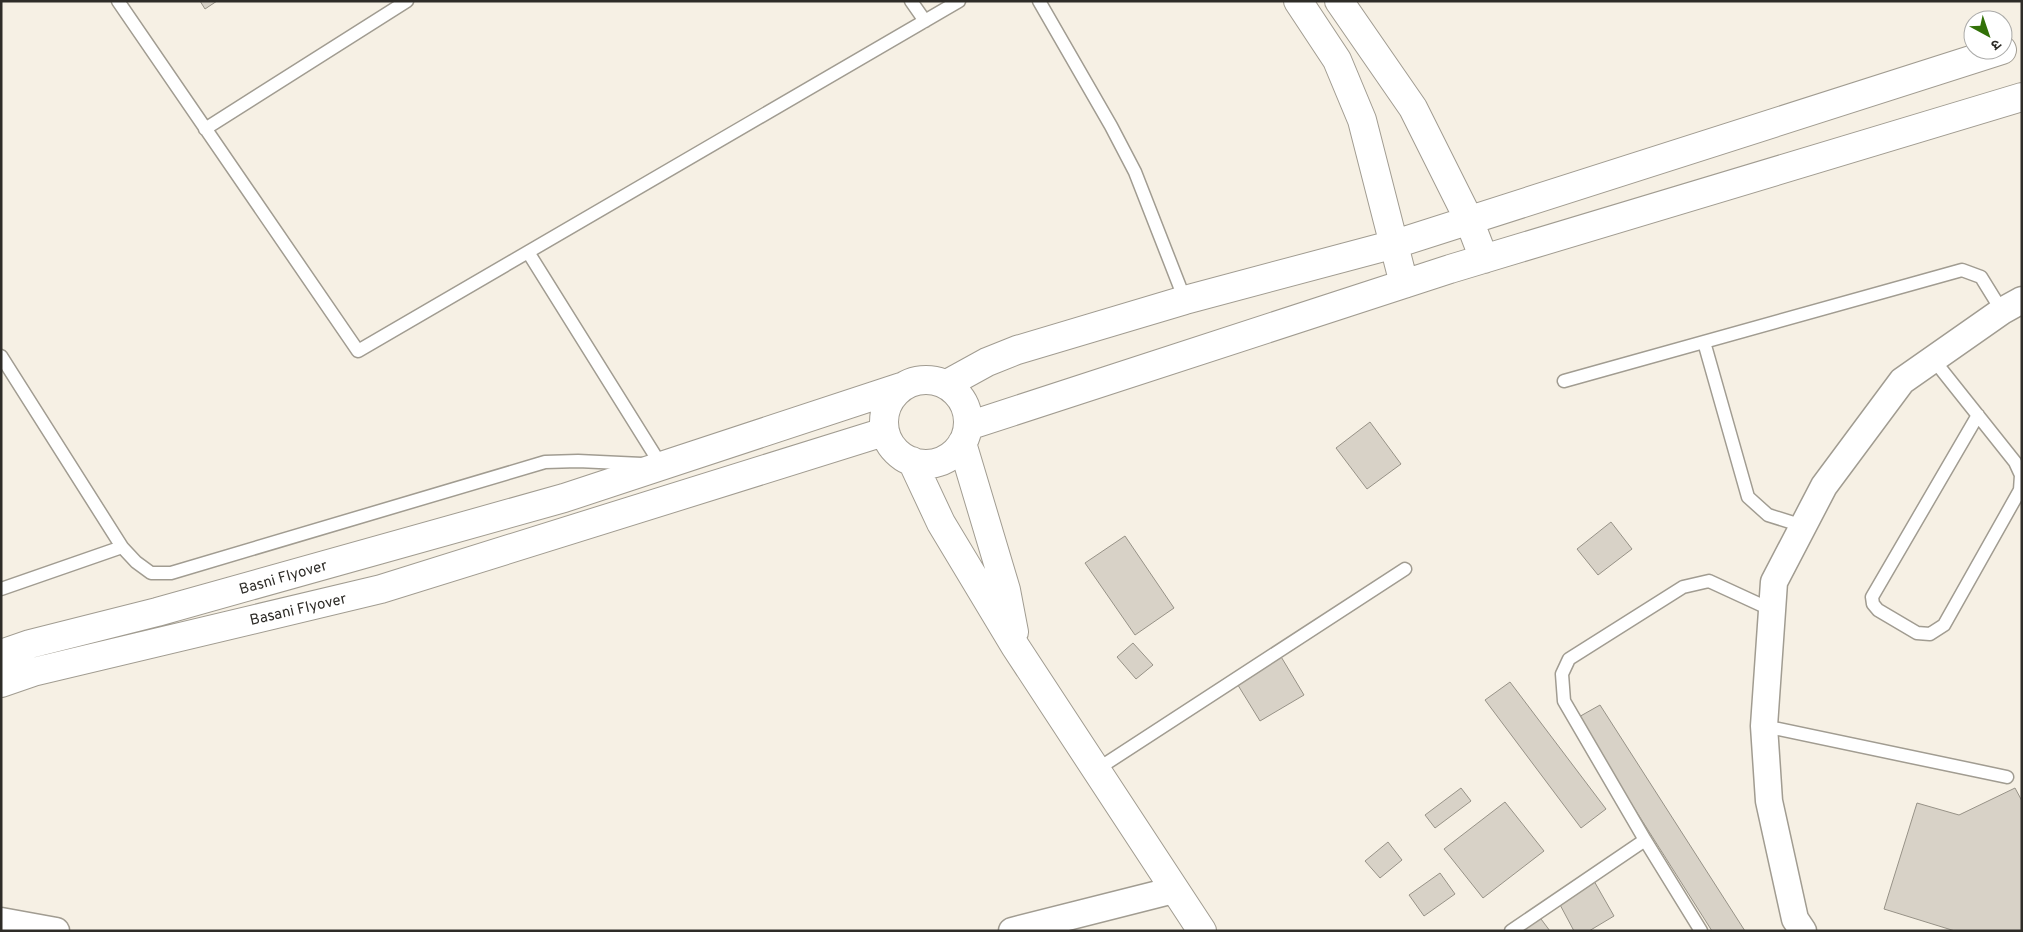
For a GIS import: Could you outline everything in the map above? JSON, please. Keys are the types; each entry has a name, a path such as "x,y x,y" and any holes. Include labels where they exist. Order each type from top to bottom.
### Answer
{"main road":[{"path":"1298,1 1337,60 1362,120 1404,284"},
{"path":"1339,1 1413,108 1469,220 1484,258"},
{"path":"947,384 987,362 1017,350 1185,300 1395,244 1971,60"},
{"path":"901,387 886,407 884,432 894,450 912,462 931,464 949,457 965,435 1404,284 1484,258 2022,97"},
{"path":"661,465 924,379 947,384 964,402 965,435 1006,590 1012,615 1016,646"},
{"name":"Basani Flyover","path":"1,683 33,672 381,589 884,432"},
{"path":"912,462 941,524 1016,646 1202,931"},
{"name":"Basni Flyover","path":"1,654 30,644 157,612 564,498 661,465"}],"street":[{"path":"1803,931 1795,919 1770,801 1764,726 1774,582 1824,486 1902,381 2012,306"},
{"path":"1012,931 1174,890"},
{"path":"1,920 56,931"}],"lane":[{"path":"118,1 358,351 959,1"},
{"path":"205,128 407,1"},
{"path":"911,1 925,22"},
{"path":"1039,1 1111,126 1135,172 1185,300"},
{"path":"528,252 661,465"},
{"path":"1564,381 1962,270 1981,277 2012,306"},
{"path":"1704,342 1748,497 1768,515 1803,526"},
{"path":"1,356 122,547 136,562 151,573 171,573 545,462 578,461 661,465"},
{"path":"1933,359 1978,415 2015,462 2020,476 2020,490 1944,625 1930,634 1917,633 1878,610 1872,597 1978,415"},
{"path":"1,589 122,547"},
{"path":"1096,770 1405,569"},
{"path":"1701,931 1645,840 1564,700 1562,674 1569,659 1683,587 1709,581 1772,610"},
{"path":"1764,726 2007,777"},
{"path":"1511,931 1645,840"}],"building":[{"path":"200,1 217,1 205,9"},
{"path":"1370,422 1401,464 1367,489 1336,448"},
{"path":"1611,522 1632,549 1598,575 1577,549"},
{"path":"1125,536 1174,608 1135,635 1085,563"},
{"path":"1133,643 1153,665 1136,679 1117,657"},
{"path":"1280,655 1304,695 1260,721 1236,682"},
{"path":"1510,682 1606,809 1581,828 1485,700"},
{"path":"1600,705 1745,931 1712,931 1577,718"},
{"path":"1461,788 1471,801 1435,828 1425,815"},
{"path":"2015,788 2022,801 2022,931 1955,931 1884,909 1917,803 1959,815"},
{"path":"1505,802 1544,851 1483,898 1444,849"},
{"path":"1388,842 1402,860 1380,878 1365,861"},
{"path":"1440,873 1455,894 1424,916 1409,895"},
{"path":"1594,881 1614,916 1589,931 1574,931 1558,901"},
{"path":"1538,915 1550,931 1517,931"}]}
